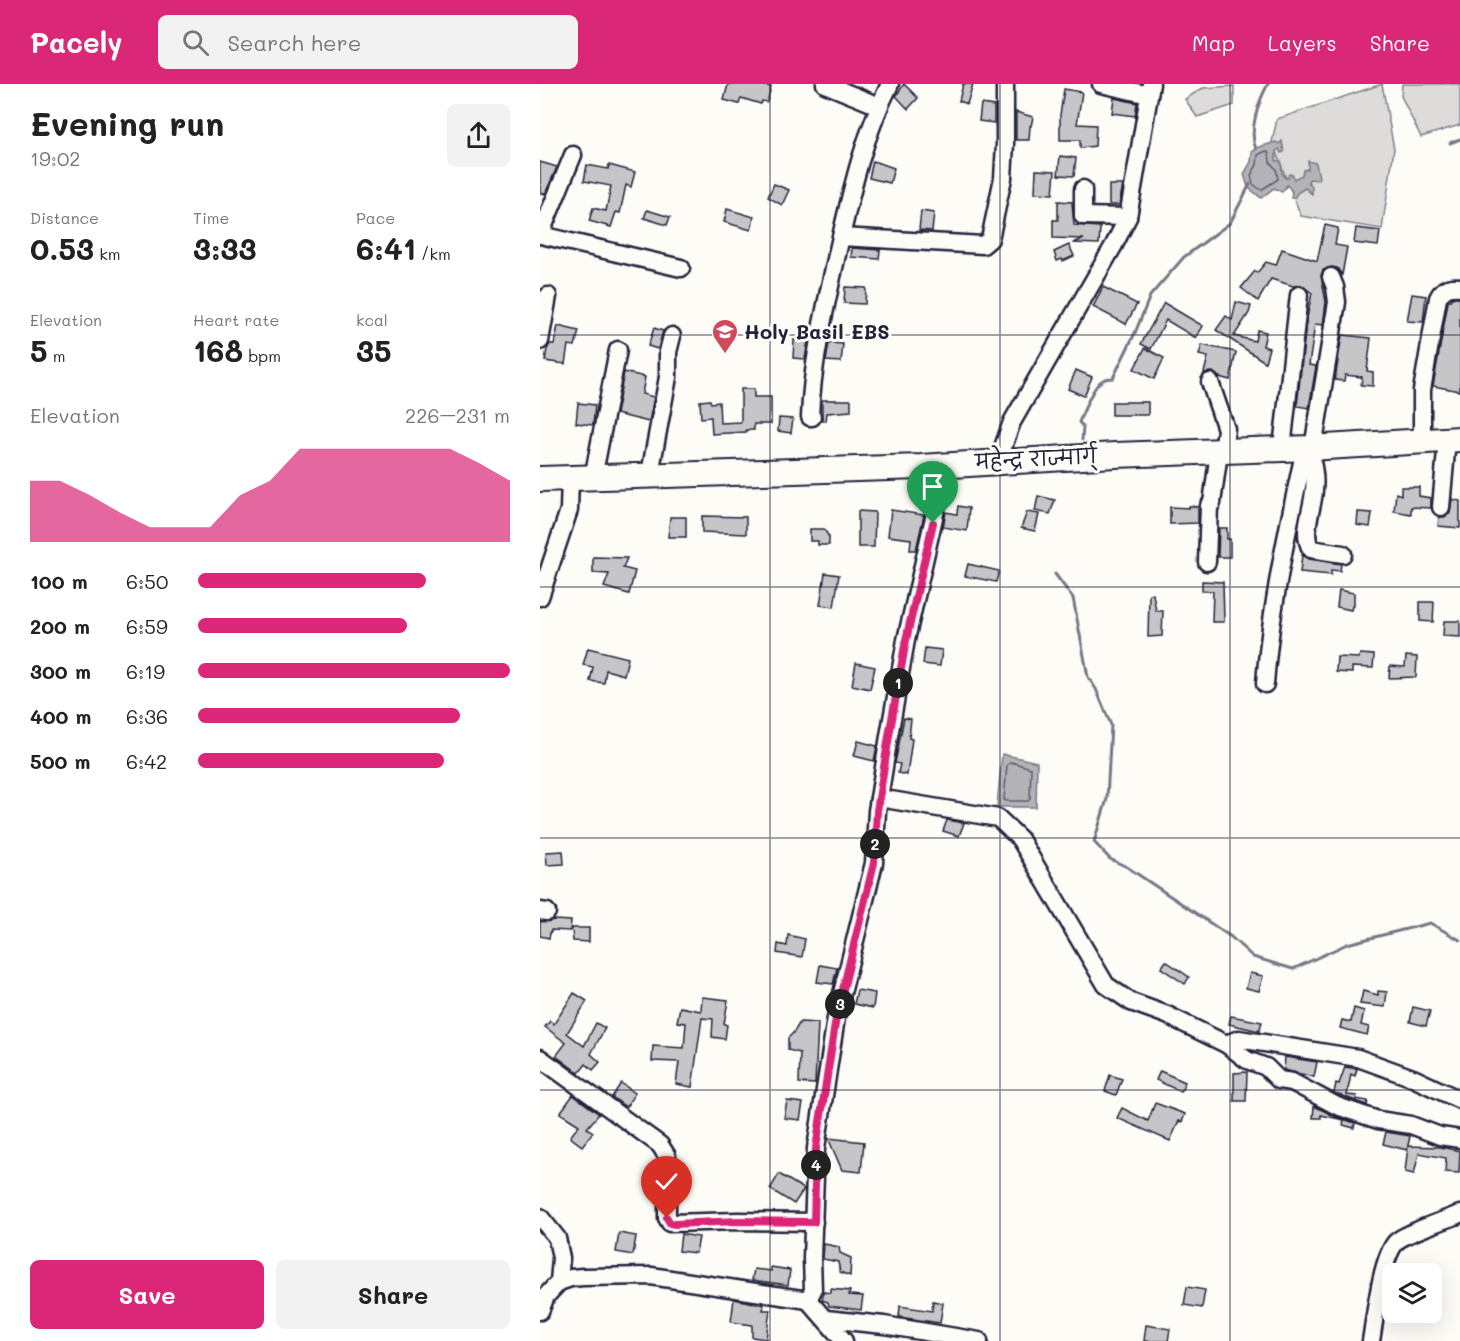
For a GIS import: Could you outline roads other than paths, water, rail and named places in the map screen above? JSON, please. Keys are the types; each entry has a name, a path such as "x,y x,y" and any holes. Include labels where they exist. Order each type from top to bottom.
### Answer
{"highway":[{"name":"महेन्द्र राज्मार्ग्","path":"540,479 946,465 1057,460 1115,454 1221,452 1453,440"}],"street":[{"path":"825,84 879,106"},
{"path":"812,417 810,417 810,403 819,339 855,175 873,118 890,84"},
{"path":"841,237 987,244 1003,178 1005,84"},
{"path":"998,461 1012,422 1128,217 1150,89 1101,84"},
{"path":"573,155 541,235 681,268"},
{"path":"1083,189 1083,216 1128,217"},
{"path":"1265,684 1267,659 1302,448 1337,302 1331,276"},
{"path":"1422,442 1422,390 1438,298 1442,291 1450,286 1460,287"},
{"path":"1299,295 1302,448 1315,478 1306,540 1311,549 1343,554"},
{"path":"540,341 548,296"},
{"path":"651,476 668,377 668,352 672,336"},
{"path":"540,597 582,478 618,350"},
{"path":"1207,562 1209,506 1212,503 1226,429 1210,382"},
{"path":"1441,507 1453,440"},
{"path":"808,1300 813,1290 816,1148 828,1065 836,1018 874,863 879,798 906,640 946,465"},
{"path":"879,798 998,818 1020,839 1106,986 1131,1002 1167,1015 1226,1044 1247,1060 1266,1067 1279,1080 1292,1082 1337,1106 1378,1120 1411,1125 1440,1136 1460,1139"},
{"path":"1226,1044 1239,1039 1358,1058 1413,1078 1460,1100"},
{"path":"540,1058 660,1145 667,1156 667,1218 670,1223 814,1222"},
{"path":"1371,1341 1389,1254 1397,1240 1460,1214"},
{"path":"540,1217 557,1238 561,1258 559,1282"},
{"path":"540,1311 546,1296 559,1282 577,1278 651,1276 808,1300 844,1341"},
{"path":"826,1319 979,1341"}],"water":[{"path":"1282,141 1284,152 1281,153 1279,149 1276,151 1276,161 1281,161 1285,178 1288,178 1289,174 1293,175 1294,179 1302,175 1303,170 1308,169 1308,161 1316,163 1319,178 1308,181 1312,187 1312,194 1305,188 1291,198 1292,191 1287,185 1282,192 1274,188 1261,198 1248,187 1244,174 1251,162 1252,152 1259,147 1276,142 1279,144"},
{"path":"1002,754 1037,762 1036,807 997,807"}],"waterway":[{"path":"1256,149 1254,125 1261,98 1268,84"},
{"path":"1450,143 1460,139"},
{"path":"1082,440 1083,427 1079,422 1089,399 1099,383 1113,378 1150,296 1184,257 1230,223 1250,184"},
{"path":"1055,574 1073,598 1088,677 1096,689 1111,725 1107,799 1094,842 1110,859 1127,867 1231,937 1253,957 1293,969 1347,944 1430,923 1460,940"}],"place":[{"name":"Holy Basil EBS","path":"725,355"}]}
